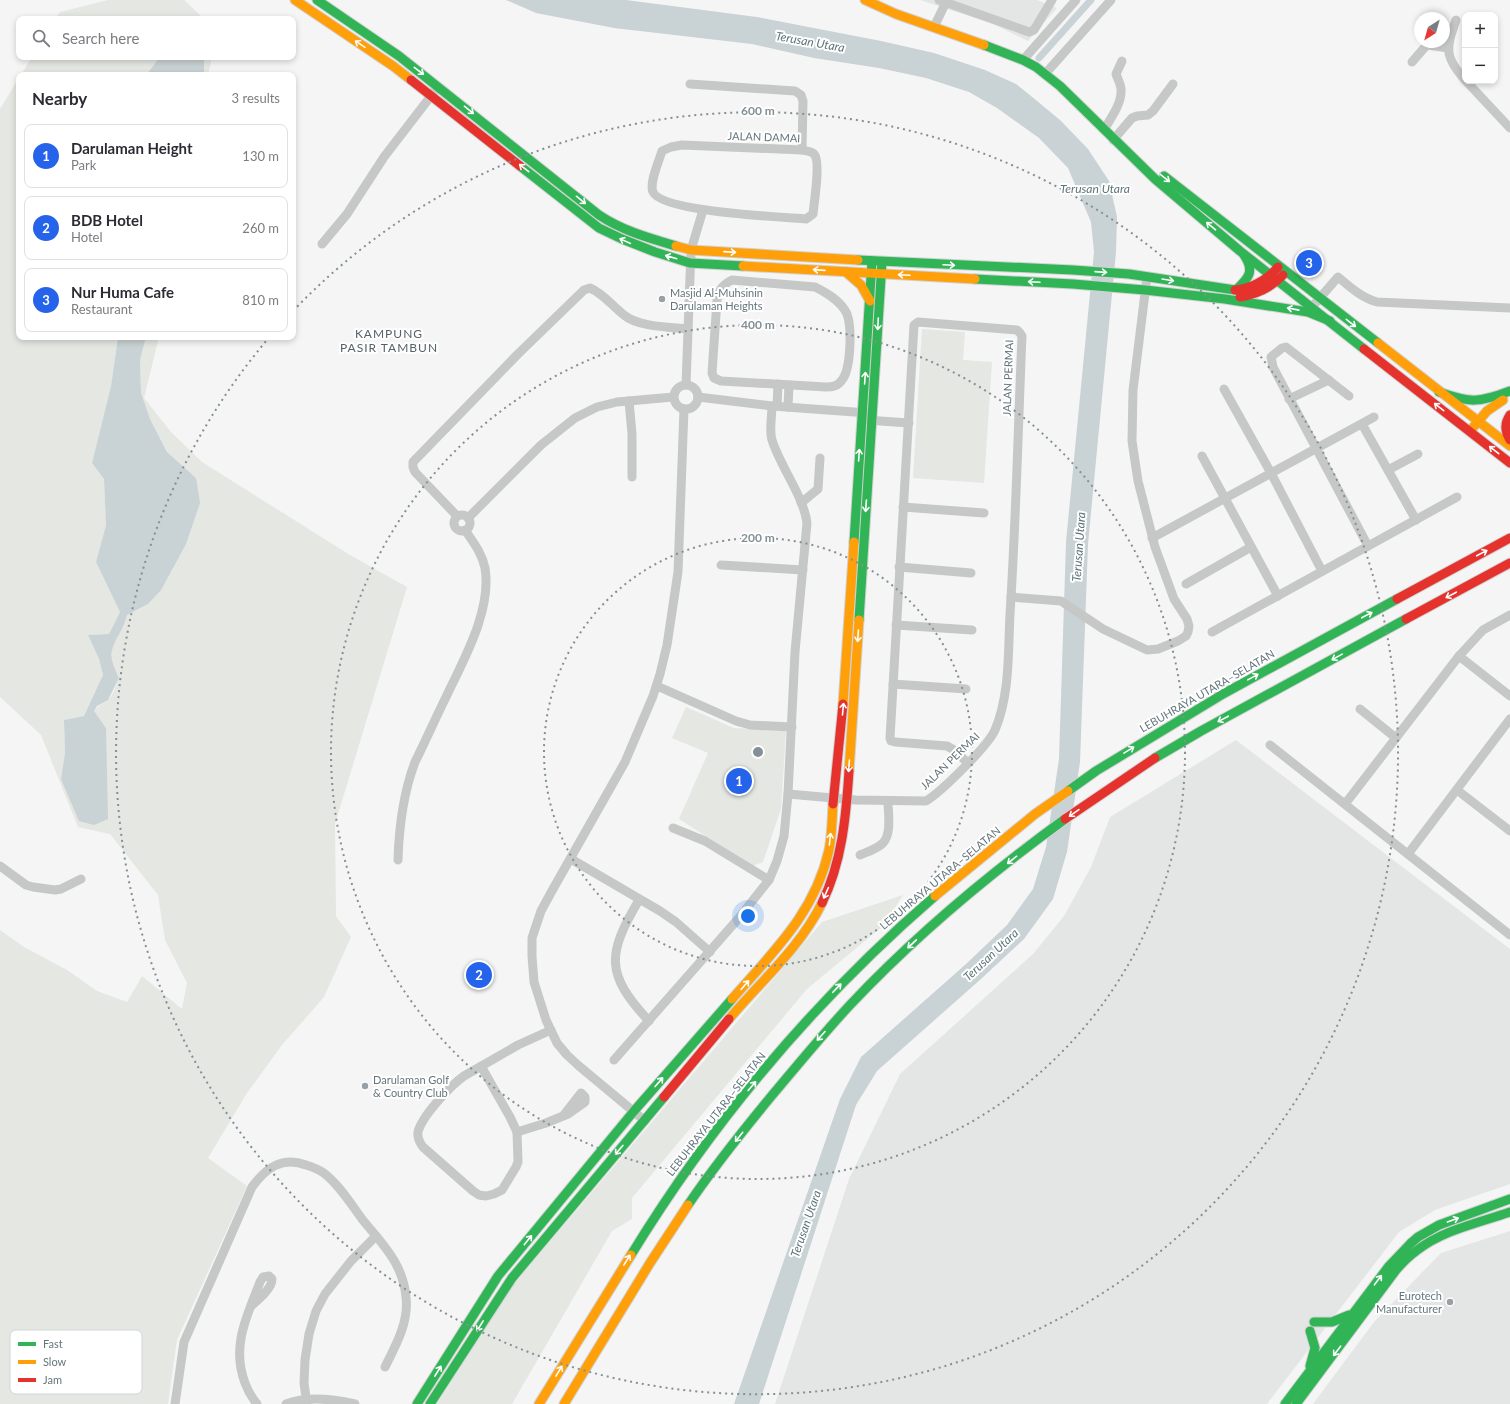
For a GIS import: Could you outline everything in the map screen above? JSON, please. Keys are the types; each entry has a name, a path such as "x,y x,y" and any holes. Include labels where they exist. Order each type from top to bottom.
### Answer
{"main road":[{"path":"295,0 393,66 599,228 636,246 690,263 1073,284 1145,290 1295,309 1308,312 1330,322"},
{"path":"318,0 399,56 439,86 599,215 611,223 636,234 691,250 877,262 1073,270 1129,274 1236,290 1249,288 1275,278"},
{"path":"865,0 896,14 1023,60 1045,74 1060,86 1113,140 1160,174 1439,392 1478,421 1490,422 1510,446"},
{"path":"1122,147 1155,179 1240,251 1510,463"},
{"path":"1236,290 1245,282 1250,272 1250,266 1240,251"},
{"path":"417,1404 498,1276 634,1111 784,940 797,923 819,883 829,849 845,686 872,273 877,262"},
{"path":"430,1404 512,1278 741,1005 792,947 820,908 838,862 844,833 847,800 873,417 881,274 877,262"},
{"path":"1225,299 1258,293 1282,270"},
{"path":"846,272 861,285 870,301"},
{"path":"1439,392 1473,402 1484,401 1510,391"},
{"path":"1470,431 1496,404 1510,396"},
{"path":"1478,438 1490,422 1510,406"},
{"path":"1510,415 1506,422 1505,429 1510,440"},
{"name":"LEBUHRAYA UTARA–SELATAN","path":"539,1404 644,1233 678,1182 731,1110 782,1049 838,987 899,927 953,880 1035,814 1096,771 1223,694 1510,538"},
{"path":"564,1404 653,1258 682,1214 734,1143 796,1066 840,1016 888,966 923,933 1042,835 1106,790 1170,749 1510,563"},
{"path":"1285,1404 1352,1314 1403,1250 1418,1237 1442,1224 1510,1199"},
{"path":"1296,1404 1396,1270 1407,1258 1421,1246 1443,1235 1510,1212"},
{"path":"1314,1322 1331,1323 1339,1321 1352,1314"},
{"path":"1307,1375 1315,1348 1310,1331"}],"street":[{"path":"934,27 943,1 1022,31 1029,32 1034,30 1052,0"},
{"path":"1023,60 1076,0"},
{"path":"1045,74 1111,0"},
{"path":"1450,41 1456,20"},
{"path":"1412,62 1423,48"},
{"path":"1448,48 1450,61 1462,76"},
{"path":"1104,130 1118,104 1122,93 1116,74 1122,61"},
{"path":"690,84 796,91 801,94 804,101 802,150"},
{"path":"1113,140 1132,118 1148,115 1153,111 1173,84"},
{"path":"1469,84 1510,128"},
{"path":"322,244 346,214 384,157 439,86"},
{"name":"JALAN DAMAI","path":"682,145 802,150 814,154 817,159 813,214 806,219 702,210 668,203 659,199 653,193 651,186 662,151 672,147 682,145"},
{"path":"686,385 691,250 702,210"},
{"path":"1011,597 1061,602 1094,624 1147,650 1155,650 1164,647 1186,636 1189,626 1187,619 1172,594 1152,538 1138,480 1132,441 1133,390 1147,277"},
{"path":"1312,308 1338,277 1358,294 1378,302 1510,308"},
{"path":"732,280 815,287 837,300 846,313 850,327 849,344 845,376 837,385 826,387 778,384 721,381 712,376 717,300 719,291 724,284 732,280"},
{"path":"457,516 415,472 413,462 518,354 584,290 590,288 599,292 625,316 634,321 688,329"},
{"name":"JALAN PERMAI","path":"788,794 847,800 888,802 926,801 938,792 968,763 990,740 1004,706 1011,597 1022,336 1017,330 918,322 915,323 890,738 891,741 895,742 947,746 954,750 968,763"},
{"path":"849,344 867,344"},
{"path":"1349,396 1291,349 1286,347 1282,348 1271,357 1273,367 1289,399 1368,546"},
{"path":"1289,399 1329,380"},
{"path":"614,1060 710,952 769,880 777,861 784,836 788,794 795,652 807,526 801,503 784,469 772,439 778,384"},
{"path":"686,385 690,385 696,390 698,397 695,405 684,410 678,407 673,397 678,387 686,385"},
{"path":"788,407 789,385"},
{"path":"1224,389 1271,473 1322,571"},
{"path":"468,518 530,455 567,424 582,414 612,403 673,397"},
{"path":"698,397 873,417 909,423"},
{"path":"629,401 632,434 632,477"},
{"path":"645,1121 567,1055 557,1043 546,1020 534,982 532,938 541,911 625,762 656,686 665,652 678,572 684,410"},
{"path":"1152,538 1374,417"},
{"path":"1362,424 1416,520"},
{"path":"1388,470 1418,454"},
{"path":"1202,456 1278,596"},
{"path":"801,503 818,490 820,458"},
{"path":"1212,632 1457,497"},
{"path":"903,507 984,513"},
{"path":"457,516 464,515 468,518 470,523 465,530"},
{"path":"457,516 454,526 458,530 465,530"},
{"path":"398,860 399,830 409,778 415,762 472,642 483,605 485,569 482,558 476,546 465,530"},
{"path":"1186,584 1251,547"},
{"path":"720,565 802,570"},
{"path":"900,568 971,573"},
{"path":"1345,804 1458,656 1483,630 1510,615"},
{"path":"896,625 972,630"},
{"path":"1458,656 1510,696"},
{"path":"893,684 966,689"},
{"path":"656,686 722,716 742,723 792,727"},
{"path":"1360,709 1396,738"},
{"path":"1408,854 1510,720"},
{"path":"1270,745 1510,935"},
{"path":"1457,790 1510,831"},
{"path":"860,855 878,846 886,838 888,826 888,802"},
{"path":"673,828 705,841 769,880"},
{"path":"571,859 660,911 676,922 710,952"},
{"path":"0,866 26,885 33,887 55,890 61,889 81,879"},
{"path":"639,900 626,922 619,939 616,948 616,966 621,984 628,996 649,1021"},
{"path":"481,1066 517,1132 518,1157 516,1167 502,1190 486,1196 473,1191 420,1144 418,1132 434,1107 458,1080 481,1066 518,1045 551,1030"},
{"path":"517,1132 563,1116"},
{"path":"175,1404 184,1342 252,1187 264,1172 277,1165 290,1161 296,1161 320,1170 330,1179 342,1192 398,1266 406,1296 406,1314 404,1324 386,1367"},
{"path":"306,1402 304,1383 305,1360 316,1311 325,1294 351,1261 376,1236"},
{"path":"251,1306 245,1320 239,1348 243,1377 251,1396 258,1404"},
{"path":"286,1404 293,1402 330,1400 355,1404"}],"shaded area":[{"path":"108,0 184,0 201,16 57,16 60,12"},
{"path":"920,0 1037,0 1057,8 1028,41 993,24"},
{"path":"30,60 158,60 148,72 23,72"},
{"path":"204,60 211,60 209,72 204,72"},
{"path":"16,83 16,340 118,340 111,386 92,463 104,479 106,525 96,562 120,612 109,634 88,635 99,659 103,675 84,716 64,720 65,753 61,779 106,787 106,728 94,711 111,697 119,678 112,661 111,650 124,625 127,615 148,604 196,478 167,452 150,419 141,393 140,360 145,340 158,340 144,398 171,432 202,462 350,555 407,587 335,824 336,916 351,937 324,997 282,1045 247,1093 208,1158 247,1186 177,1340 168,1404 0,1404 0,930 24,947 67,970 97,991 127,1002 142,976 182,1009 187,983 165,940 158,895 110,834 78,827 41,735 0,697 0,109"},
{"path":"922,329 965,332 963,360 992,362 984,483 913,478"},
{"path":"686,707 734,728 786,731 781,809 763,862 752,866 679,819 708,753 672,738"},
{"path":"1236,740 1510,949 1510,1184 1435,1210 1399,1232 1267,1404 775,1404 849,1179 900,1074 1033,954 1064,916 1091,867 1110,817"},
{"path":"903,895 884,925 807,989 632,1198 632,1219 612,1231 512,1404 437,1404 514,1284 822,922"},
{"path":"1510,1231 1510,1404 1313,1404 1374,1322 1441,1253"}],"water":[{"name":"Terusan Utara","path":"506,0 626,0 757,17 934,53 985,70 1016,84 1060,120 1088,149 1109,181 1117,217 1116,252 1088,544 1080,762 1067,852 1053,899 1024,939 877,1071 856,1105 759,1404 734,1404 840,1099 861,1057 966,964 1007,925 1033,889 1046,847 1059,759 1066,542 1094,252 1091,222 1068,168 1039,138 997,108 969,92 926,78 879,68 814,58 752,44 614,28 536,13"},
{"path":"158,60 204,60 204,72 148,72"},
{"path":"118,340 145,340 140,360 141,393 150,419 167,452 196,478 200,503 186,544 161,590 148,604 127,615 124,625 113,646 111,657 119,678 108,700 97,706 94,711 106,728 108,819 94,825 79,821 61,779 65,753 64,720 84,716 103,675 99,659 88,635 109,634 120,612 96,562 106,525 104,479 92,463 111,386"}],"waterway":[{"path":"1039,58 1091,0"}],"traffic: fast":[{"path":"317,0 399,56 599,215 627,230 676,246"},
{"path":"984,45 1023,60 1036,67 1060,86 1155,179 1240,251 1364,349"},
{"path":"520,166 599,228 622,239 655,252 690,263 743,266"},
{"path":"1164,176 1378,343"},
{"path":"1236,290 1247,278 1250,270 1244,255"},
{"path":"858,260 1129,274 1235,290"},
{"path":"854,542 872,261"},
{"path":"859,620 882,262"},
{"path":"975,279 1073,284 1225,299 1308,312 1330,321"},
{"path":"1439,392 1467,400 1474,400 1490,398 1510,391"},
{"path":"1068,791 1096,771 1223,694 1397,599"},
{"path":"1155,758 1201,731 1406,619"},
{"path":"688,1205 727,1151 769,1099 829,1028 875,979 926,931 980,884 1065,819"},
{"path":"631,1255 696,1157 769,1064 849,977 935,896"},
{"path":"417,1404 498,1276 634,1111 732,999"},
{"path":"430,1404 512,1278 664,1097"},
{"path":"1285,1404 1389,1266 1410,1244 1418,1237 1439,1225 1510,1199"},
{"path":"1296,1404 1396,1270 1408,1257 1426,1244 1449,1232 1510,1212"},
{"path":"1314,1322 1332,1322 1349,1315"},
{"path":"1310,1331 1315,1348 1310,1366"}],"traffic: slow":[{"path":"295,0 393,66 411,80"},
{"path":"865,0 896,14 984,45"},
{"path":"676,246 691,250 858,260"},
{"path":"743,266 975,279"},
{"path":"846,272 861,285 870,301"},
{"path":"1378,343 1510,446"},
{"path":"1470,431 1487,411 1503,400"},
{"path":"843,704 854,542"},
{"path":"849,771 859,620"},
{"path":"935,896 1035,814 1068,791"},
{"path":"732,999 791,930 814,893 829,850 833,804"},
{"path":"729,1019 791,950 803,935 822,903"},
{"path":"564,1404 650,1263 688,1205"},
{"path":"539,1404 631,1255"}],"traffic: jam":[{"path":"411,80 520,166"},
{"path":"1235,290 1259,283 1278,267"},
{"path":"1240,297 1263,290 1274,284 1283,275"},
{"path":"1364,349 1510,463"},
{"path":"1510,415 1506,428 1510,440"},
{"path":"1397,599 1510,538"},
{"path":"1406,619 1510,563"},
{"path":"833,804 843,704"},
{"path":"1065,819 1155,758"},
{"path":"822,903 829,887 839,855 849,771"},
{"path":"664,1097 729,1019"}],"place":[{"name":"Nur Huma Cafe","path":"1309,263"},
{"name":"Masjid Al-Muhsinin Darulaman Heights","path":"662,299"},
{"name":"Darulaman Height","path":"739,781"},
{"name":"BDB Hotel","path":"479,975"},
{"name":"Darulaman Golf & Country Club","path":"365,1086"},
{"name":"Eurotech Manufacturer","path":"1450,1302"}],"district":[{"name":"KAMPUNG PASIR TAMBUN","path":"389,341"}]}
